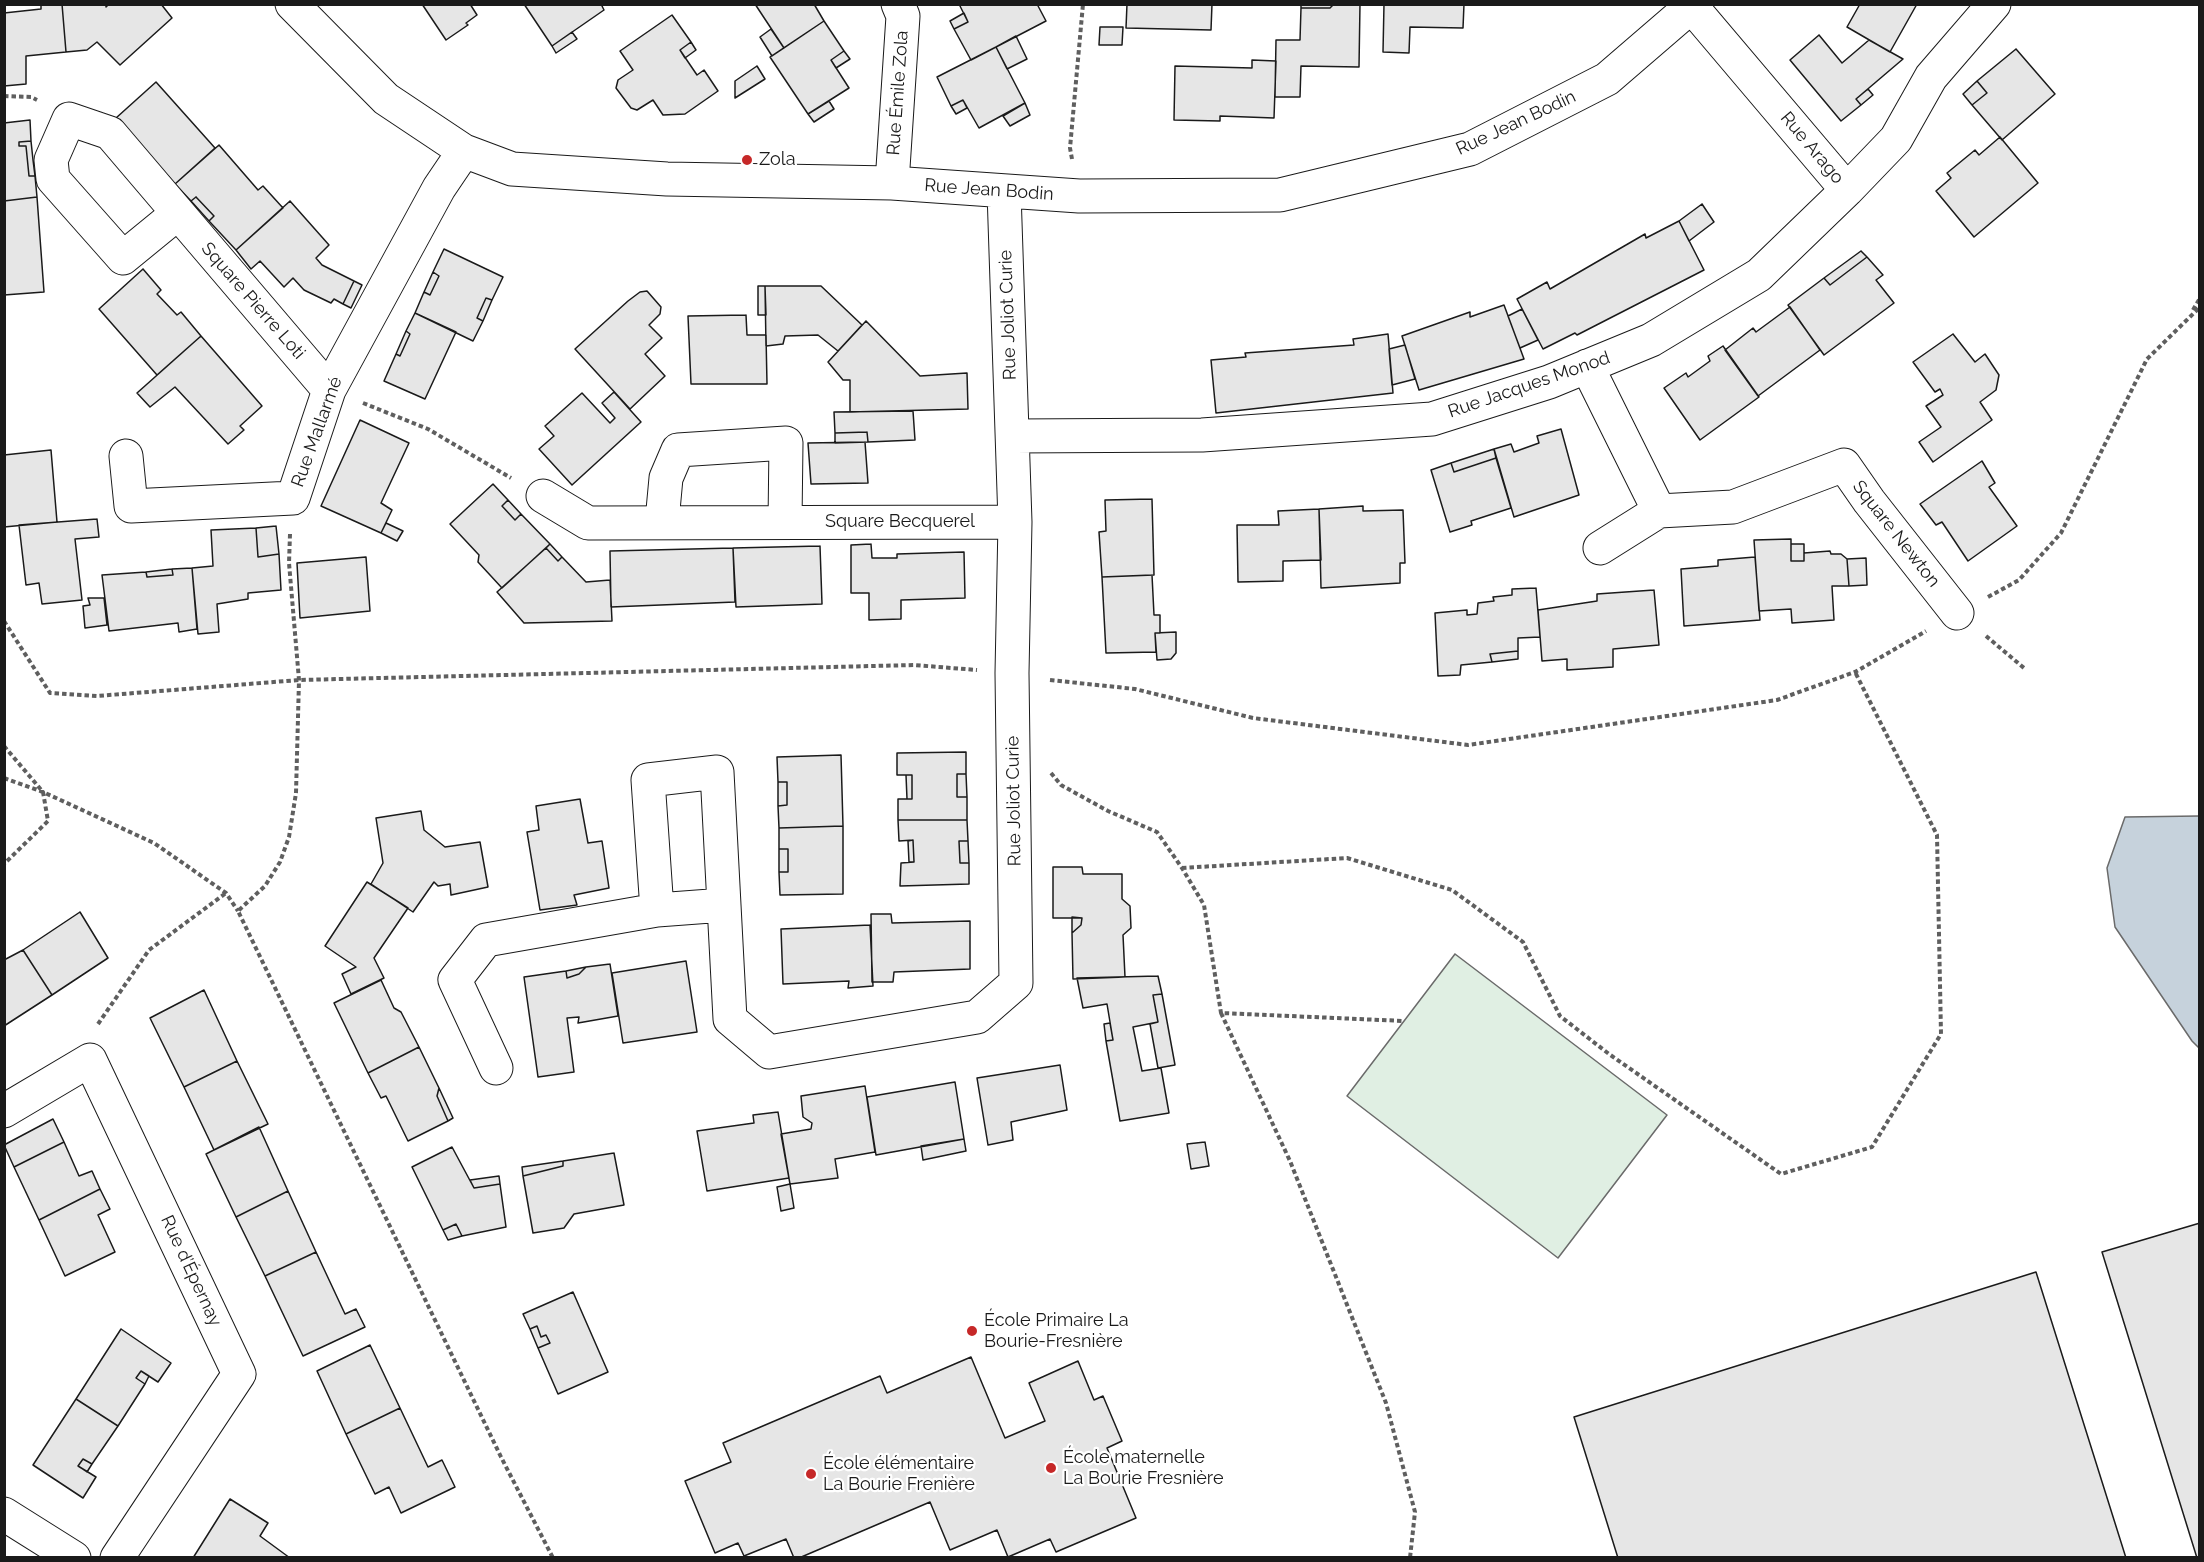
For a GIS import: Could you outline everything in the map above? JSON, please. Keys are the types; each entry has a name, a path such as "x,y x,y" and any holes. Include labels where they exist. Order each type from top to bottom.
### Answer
{"street":[{"name":"Rue Jean Bodin","path":"292,4 386,99 464,151 512,169 667,179 892,183 1079,196 1280,195 1470,148 1607,79 1693,6"},
{"name":"Rue Émile Zola","path":"892,183 903,16 898,4"},
{"name":"Rue Arago","path":"1693,6 1847,190 1896,139 1931,77 1994,4"},
{"name":"Rue Mallarmé","path":"126,456 131,506 293,498 329,390 439,188 464,151"},
{"name":"Rue Jacques Monod","path":"1013,436 1202,435 1432,419 1549,382 1651,340 1759,275 1847,190"},
{"name":"Rue Joliot Curie","path":"657,910 648,780 717,772 730,1019 769,1052 977,1017 1016,983 1012,673 1015,522 1004,192"},
{"name":"Square Pierre Loti","path":"178,213 329,390"},
{"path":"1587,366 1659,511"},
{"path":"662,521 666,478 678,450 786,443 785,522"},
{"name":"Square Newton","path":"1600,548 1659,511 1733,507 1844,465 1869,501 1957,613"},
{"name":"Square Becquerel","path":"543,496 588,523 662,521 1015,522"},
{"path":"496,1068 455,980 486,940 657,910 724,905"},
{"path":"4,1111 90,1059"},
{"name":"Rue d’Épernay","path":"90,1059 239,1374 117,1557"},
{"path":"4,1514 74,1557"}],"path":[{"path":"1079,196 1070,148 1083,4"},
{"path":"2193,311 2199,298"},
{"path":"4,621 50,693 98,696 299,680 914,665 1012,673 1050,680 1135,689 1253,718 1468,745 1776,700 1855,672 2019,580 2061,533 2147,359 2199,307"},
{"path":"329,390 428,429 543,496"},
{"path":"238,911 266,886 280,862 289,837 296,793 299,680 289,563 293,498"},
{"path":"1957,613 2024,668"},
{"path":"1182,868 1347,858 1452,890 1523,942 1560,1017 1780,1174 1792,1171 1872,1147 1941,1034 1937,835 1855,672"},
{"path":"1049,691 1050,680"},
{"path":"4,746 43,792 48,821 4,864"},
{"path":"1047,769 1061,785 1108,811 1157,832 1204,905 1221,1014 1290,1161 1386,1403 1415,1512 1410,1557"},
{"path":"4,778 43,792 154,843 226,893 238,911 501,1456 553,1557"},
{"path":"90,1059 99,1019 149,950 226,893"},
{"path":"1221,1014 1404,1021"}],"green space":[{"path":"1455,954 1667,1115 1558,1258 1347,1096"}],"shaded area":[{"path":"2200,816 2199,1048 2115,927 2107,868 2125,817"}],"building":[{"path":"41,4 62,4 66,52 26,56 26,84 4,86 4,13 41,9"},
{"path":"62,4 106,4 106,7 109,4 161,4 172,18 120,65 97,42 87,50 66,52"},
{"path":"422,4 470,4 477,15 466,23 468,25 446,40"},
{"path":"524,4 601,4 604,10 552,46"},
{"path":"755,4 814,4 824,21 784,48"},
{"path":"959,4 1037,4 1046,21 971,60 954,29 968,22"},
{"path":"1127,4 1212,4 1211,30 1126,28"},
{"path":"1301,4 1334,4 1330,8 1301,8"},
{"path":"1334,4 1360,4 1359,67 1301,66 1300,97 1275,97 1276,40 1300,40 1301,8 1330,8"},
{"path":"1384,4 1464,4 1463,28 1410,27 1409,53 1383,52"},
{"path":"1860,4 1917,4 1890,52 1847,27"},
{"path":"964,13 968,22 954,29 950,21"},
{"path":"672,15 691,42 680,50 697,75 704,70 718,91 685,114 663,115 653,100 637,110 631,108 616,88 618,80 633,70 620,51"},
{"path":"824,21 844,51 831,60 849,88 808,114 770,57"},
{"path":"1100,27 1123,27 1122,45 1099,45"},
{"path":"771,29 784,48 772,56 760,37"},
{"path":"572,32 577,39 556,53 552,46"},
{"path":"1819,35 1842,63 1869,40 1903,59 1856,99 1861,105 1841,121 1790,60"},
{"path":"1016,36 1027,59 1007,69 996,47"},
{"path":"691,42 696,50 685,58 680,50"},
{"path":"996,47 1025,103 979,128 963,100 951,106 937,77"},
{"path":"2016,49 2055,94 2002,140 1972,105 1987,93 1977,81"},
{"path":"844,51 850,59 836,68 831,60"},
{"path":"1252,60 1276,61 1274,118 1220,116 1220,121 1174,120 1175,66 1252,68"},
{"path":"757,66 765,79 735,98 735,81"},
{"path":"1977,81 1987,93 1972,105 1963,94"},
{"path":"156,82 215,148 175,184 116,118"},
{"path":"1868,89 1873,95 1861,105 1856,99"},
{"path":"963,100 967,108 956,114 951,106"},
{"path":"829,101 834,109 814,122 808,114"},
{"path":"1025,103 1030,115 1010,126 1003,116"},
{"path":"30,120 31,141 19,142 19,146 26,146 29,176 35,176 37,197 4,201 4,123"},
{"path":"2000,137 2038,183 1974,237 1936,191 1951,178 1947,173 1975,150 1979,155"},
{"path":"31,141 35,176 29,176 26,146 19,146 19,142"},
{"path":"219,145 258,190 263,186 283,208 236,250 209,221 214,216 196,197 191,201 175,184"},
{"path":"37,197 44,292 4,295 4,201"},
{"path":"196,197 214,216 209,221 191,201"},
{"path":"290,201 329,245 316,258 322,265 354,281 343,304 334,299 331,303 304,290 293,278 284,287 260,261 251,269 236,250"},
{"path":"1702,204 1714,222 1689,241 1679,221"},
{"path":"1679,221 1704,270 1577,335 1575,333 1543,349 1517,299 1547,282 1550,289 1645,234 1646,238"},
{"path":"444,249 503,277 492,300 486,298 477,318 483,321 473,341 415,313 424,292 430,295 439,276 433,272"},
{"path":"1861,251 1867,257 1830,285 1824,278"},
{"path":"1867,257 1883,275 1876,280 1894,303 1824,355 1788,305 1824,278 1830,285"},
{"path":"143,269 161,290 157,294 177,315 181,312 201,336 157,375 99,309"},
{"path":"433,272 439,276 430,295 424,292"},
{"path":"354,281 362,285 351,308 343,304"},
{"path":"758,286 765,286 766,315 758,315"},
{"path":"765,286 821,286 862,325 838,351 818,335 785,336 783,344 766,346"},
{"path":"647,291 661,307 660,314 649,325 662,338 645,354 665,376 630,409 575,349 628,301 640,292"},
{"path":"486,298 492,300 483,321 477,318"},
{"path":"1504,305 1524,359 1419,390 1402,336 1470,312 1470,317"},
{"path":"1790,307 1820,350 1758,396 1725,350 1753,328 1756,332"},
{"path":"1522,309 1538,340 1520,348 1508,316"},
{"path":"415,313 456,332 425,399 384,381 396,354 400,356 410,334 406,331"},
{"path":"746,315 747,335 766,335 767,384 691,384 688,316"},
{"path":"866,321 920,376 967,373 968,409 850,412 850,380 843,380 828,362"},
{"path":"406,331 410,334 400,356 396,354"},
{"path":"1388,334 1393,393 1216,413 1211,360 1246,357 1245,353 1354,345 1353,339"},
{"path":"1953,334 1975,362 1985,354 1999,375 1996,390 1980,402 1992,420 1933,462 1919,442 1941,427 1926,406 1943,395 1940,389 1935,392 1913,362"},
{"path":"201,336 262,406 240,426 244,430 228,444 175,387 150,407 137,393"},
{"path":"1405,345 1415,379 1392,385 1389,349"},
{"path":"1723,346 1759,397 1700,440 1664,388 1686,373 1688,377 1710,361 1708,356"},
{"path":"614,392 641,422 572,485 539,449 554,436 545,426 582,393 610,423 615,418 602,403"},
{"path":"913,411 915,440 868,442 867,432 835,433 834,412"},
{"path":"360,420 409,443 381,503 392,510 381,533 321,506"},
{"path":"1561,429 1579,495 1514,517 1494,449 1511,444 1514,452 1539,443 1537,436"},
{"path":"867,432 868,442 835,443 835,433"},
{"path":"865,442 868,483 811,484 808,443"},
{"path":"1494,449 1496,458 1454,472 1451,463"},
{"path":"51,450 57,522 4,527 4,455"},
{"path":"1496,458 1511,508 1471,521 1472,525 1450,532 1431,470 1451,463 1454,472"},
{"path":"1982,461 1995,483 1989,487 2017,526 1968,561 1942,522 1936,525 1920,504"},
{"path":"493,484 508,500 502,506 515,520 521,514 550,544 502,588 478,562 479,555 450,524"},
{"path":"1152,499 1154,575 1102,577 1099,532 1106,531 1105,500"},
{"path":"508,500 521,514 515,520 502,506"},
{"path":"1363,506 1363,511 1403,510 1405,563 1400,563 1400,583 1321,588 1319,509"},
{"path":"1319,509 1321,560 1283,561 1283,581 1238,582 1237,525 1279,525 1278,511"},
{"path":"97,519 99,537 75,539 82,600 42,604 39,583 26,585 19,525"},
{"path":"386,523 403,531 397,541 381,533"},
{"path":"276,526 279,554 258,557 256,528"},
{"path":"256,528 258,557 279,554 281,590 248,593 248,599 217,604 219,632 198,634 192,568 213,566 211,530"},
{"path":"1791,539 1791,561 1804,561 1804,553 1830,551 1831,554 1841,554 1847,559 1849,586 1832,586 1834,620 1792,623 1791,609 1759,611 1754,540"},
{"path":"550,544 562,557 558,561 546,548"},
{"path":"871,544 872,558 897,558 897,554 964,552 965,598 901,600 901,619 869,620 869,593 851,593 851,545"},
{"path":"1791,544 1804,544 1804,561 1791,561"},
{"path":"820,546 822,604 736,607 733,548"},
{"path":"546,548 558,561 562,557 586,582 610,580 612,621 524,623 497,592"},
{"path":"733,548 735,602 611,607 610,551"},
{"path":"366,557 370,611 300,618 297,563"},
{"path":"1755,557 1760,620 1684,626 1681,569 1718,566 1718,560"},
{"path":"1866,558 1867,585 1849,586 1847,559"},
{"path":"192,568 197,629 179,632 178,623 109,631 102,575 146,572 147,577 173,575 172,569"},
{"path":"172,569 173,575 147,577 146,572"},
{"path":"1152,575 1154,615 1160,615 1160,633 1155,633 1156,652 1106,653 1102,577"},
{"path":"1536,588 1540,637 1518,638 1518,651 1490,654 1492,662 1461,665 1460,675 1438,676 1435,613 1467,610 1467,615 1477,614 1478,603 1494,601 1493,597 1512,595 1512,589"},
{"path":"1654,590 1659,645 1613,649 1613,667 1567,670 1567,659 1542,661 1538,610 1597,601 1597,594"},
{"path":"88,598 104,598 107,625 85,628 83,606 90,605"},
{"path":"1176,632 1176,653 1171,659 1157,660 1155,633"},
{"path":"1518,651 1518,659 1492,662 1490,654"},
{"path":"966,752 966,774 957,774 957,797 967,797 967,820 898,820 898,799 912,799 912,775 897,775 897,753"},
{"path":"841,755 843,826 779,828 778,806 787,805 787,782 778,782 777,757"},
{"path":"957,774 966,774 967,797 957,797"},
{"path":"906,775 912,775 912,799 907,799"},
{"path":"778,782 787,782 787,805 778,806"},
{"path":"580,799 588,843 602,841 609,888 574,895 577,905 540,910 527,832 539,830 536,806"},
{"path":"421,811 424,830 445,847 480,842 488,887 451,895 450,884 438,886 434,882 413,912 371,884 383,863 376,818"},
{"path":"898,820 967,820 968,841 959,841 960,863 969,863 969,884 900,886 901,863 914,862 913,840 899,841"},
{"path":"843,826 843,894 780,895 779,872 788,872 788,849 779,849 779,828"},
{"path":"913,840 914,862 909,862 908,841"},
{"path":"959,841 968,841 969,863 960,863"},
{"path":"779,849 788,849 788,872 779,872"},
{"path":"1053,867 1082,867 1083,874 1122,874 1122,899 1130,906 1131,928 1123,935 1125,977 1073,979 1072,933 1081,925 1082,918 1053,918"},
{"path":"367,882 408,908 374,958 384,978 351,994 342,974 356,967 325,946"},
{"path":"80,912 108,958 52,995 23,950"},
{"path":"871,914 891,914 892,923 970,921 970,969 894,972 893,982 872,982"},
{"path":"1072,917 1082,918 1081,925 1072,933"},
{"path":"870,925 873,986 848,988 849,981 783,984 781,929"},
{"path":"23,950 52,995 4,1026 4,960"},
{"path":"686,961 697,1032 623,1043 612,973"},
{"path":"610,964 618,1016 578,1023 579,1017 567,1018 574,1072 538,1077 524,977 566,971 567,978 579,974 586,967"},
{"path":"586,967 579,974 567,978 566,971"},
{"path":"1158,976 1162,994 1153,995 1158,1022 1133,1027 1142,1071 1161,1068 1169,1113 1120,1121 1106,1041 1113,1040 1107,1004 1083,1008 1077,978"},
{"path":"381,980 394,1008 401,1012 419,1047 368,1073 334,1003"},
{"path":"204,990 237,1061 184,1087 150,1018"},
{"path":"1162,994 1175,1065 1158,1068 1150,1024 1158,1022 1153,995"},
{"path":"1110,1023 1113,1040 1106,1041 1104,1024"},
{"path":"419,1047 439,1088 437,1096 448,1121 408,1141 386,1096 381,1098 368,1073"},
{"path":"237,1061 268,1124 214,1150 184,1087"},
{"path":"1060,1065 1067,1110 1011,1122 1013,1140 988,1145 977,1078"},
{"path":"955,1082 964,1139 876,1155 867,1097"},
{"path":"865,1086 875,1152 835,1159 838,1178 790,1184 781,1134 811,1129 812,1123 803,1117 801,1096"},
{"path":"439,1088 453,1118 448,1121 437,1096"},
{"path":"778,1112 789,1178 707,1191 697,1131 754,1123 753,1115"},
{"path":"53,1119 64,1142 14,1167 4,1145"},
{"path":"259,1127 288,1191 236,1217 206,1154"},
{"path":"964,1139 966,1151 923,1160 921,1146"},
{"path":"64,1142 79,1176 92,1171 100,1189 39,1220 14,1167"},
{"path":"1205,1142 1209,1166 1191,1169 1187,1144"},
{"path":"452,1147 474,1188 500,1184 506,1227 462,1236 456,1224 443,1230 412,1167"},
{"path":"614,1153 624,1205 574,1214 564,1228 533,1233 523,1176 563,1166 563,1161"},
{"path":"563,1161 563,1166 523,1176 522,1167"},
{"path":"499,1176 500,1184 474,1188 470,1180"},
{"path":"790,1184 794,1208 781,1211 777,1187"},
{"path":"100,1189 110,1209 98,1215 115,1252 65,1276 39,1220"},
{"path":"288,1191 316,1252 265,1276 236,1217"},
{"path":"2200,1223 2200,1558 2197,1558 2102,1252"},
{"path":"456,1224 462,1236 448,1240 443,1230"},
{"path":"316,1252 345,1314 356,1309 365,1327 303,1356 265,1276"},
{"path":"2036,1272 2126,1558 1618,1558 1574,1417"},
{"path":"573,1292 608,1372 558,1394 538,1348 550,1343 546,1335 541,1337 537,1326 530,1329 523,1314"},
{"path":"537,1326 541,1337 546,1335 550,1343 538,1348 530,1329"},
{"path":"121,1329 171,1363 158,1382 141,1371 136,1378 145,1384 118,1426 76,1399"},
{"path":"370,1345 400,1408 346,1434 317,1371"},
{"path":"971,1357 1005,1438 1045,1421 1029,1383 1078,1361 1094,1400 1103,1396 1122,1441 1107,1448 1136,1518 1056,1552 1050,1539 1008,1557 997,1530 950,1550 930,1502 799,1558 794,1558 786,1539 744,1556 738,1543 715,1553 685,1481 731,1462 723,1443 880,1376 887,1393"},
{"path":"141,1371 149,1376 145,1384 136,1378"},
{"path":"76,1399 118,1426 92,1464 83,1459 78,1466 96,1477 83,1498 33,1465"},
{"path":"400,1408 428,1467 442,1460 455,1487 401,1513 389,1487 375,1494 346,1434"},
{"path":"83,1459 92,1464 87,1472 78,1466"},
{"path":"230,1499 268,1523 260,1536 290,1558 193,1558"}],"place":[{"name":"Zola","path":"747,160"},
{"name":"École Primaire La Bourie-Fresnière","path":"972,1331"},
{"name":"École maternelle La Bourie Fresnière","path":"1051,1468"},
{"name":"École élémentaire La Bourie Frenière","path":"811,1474"}]}
